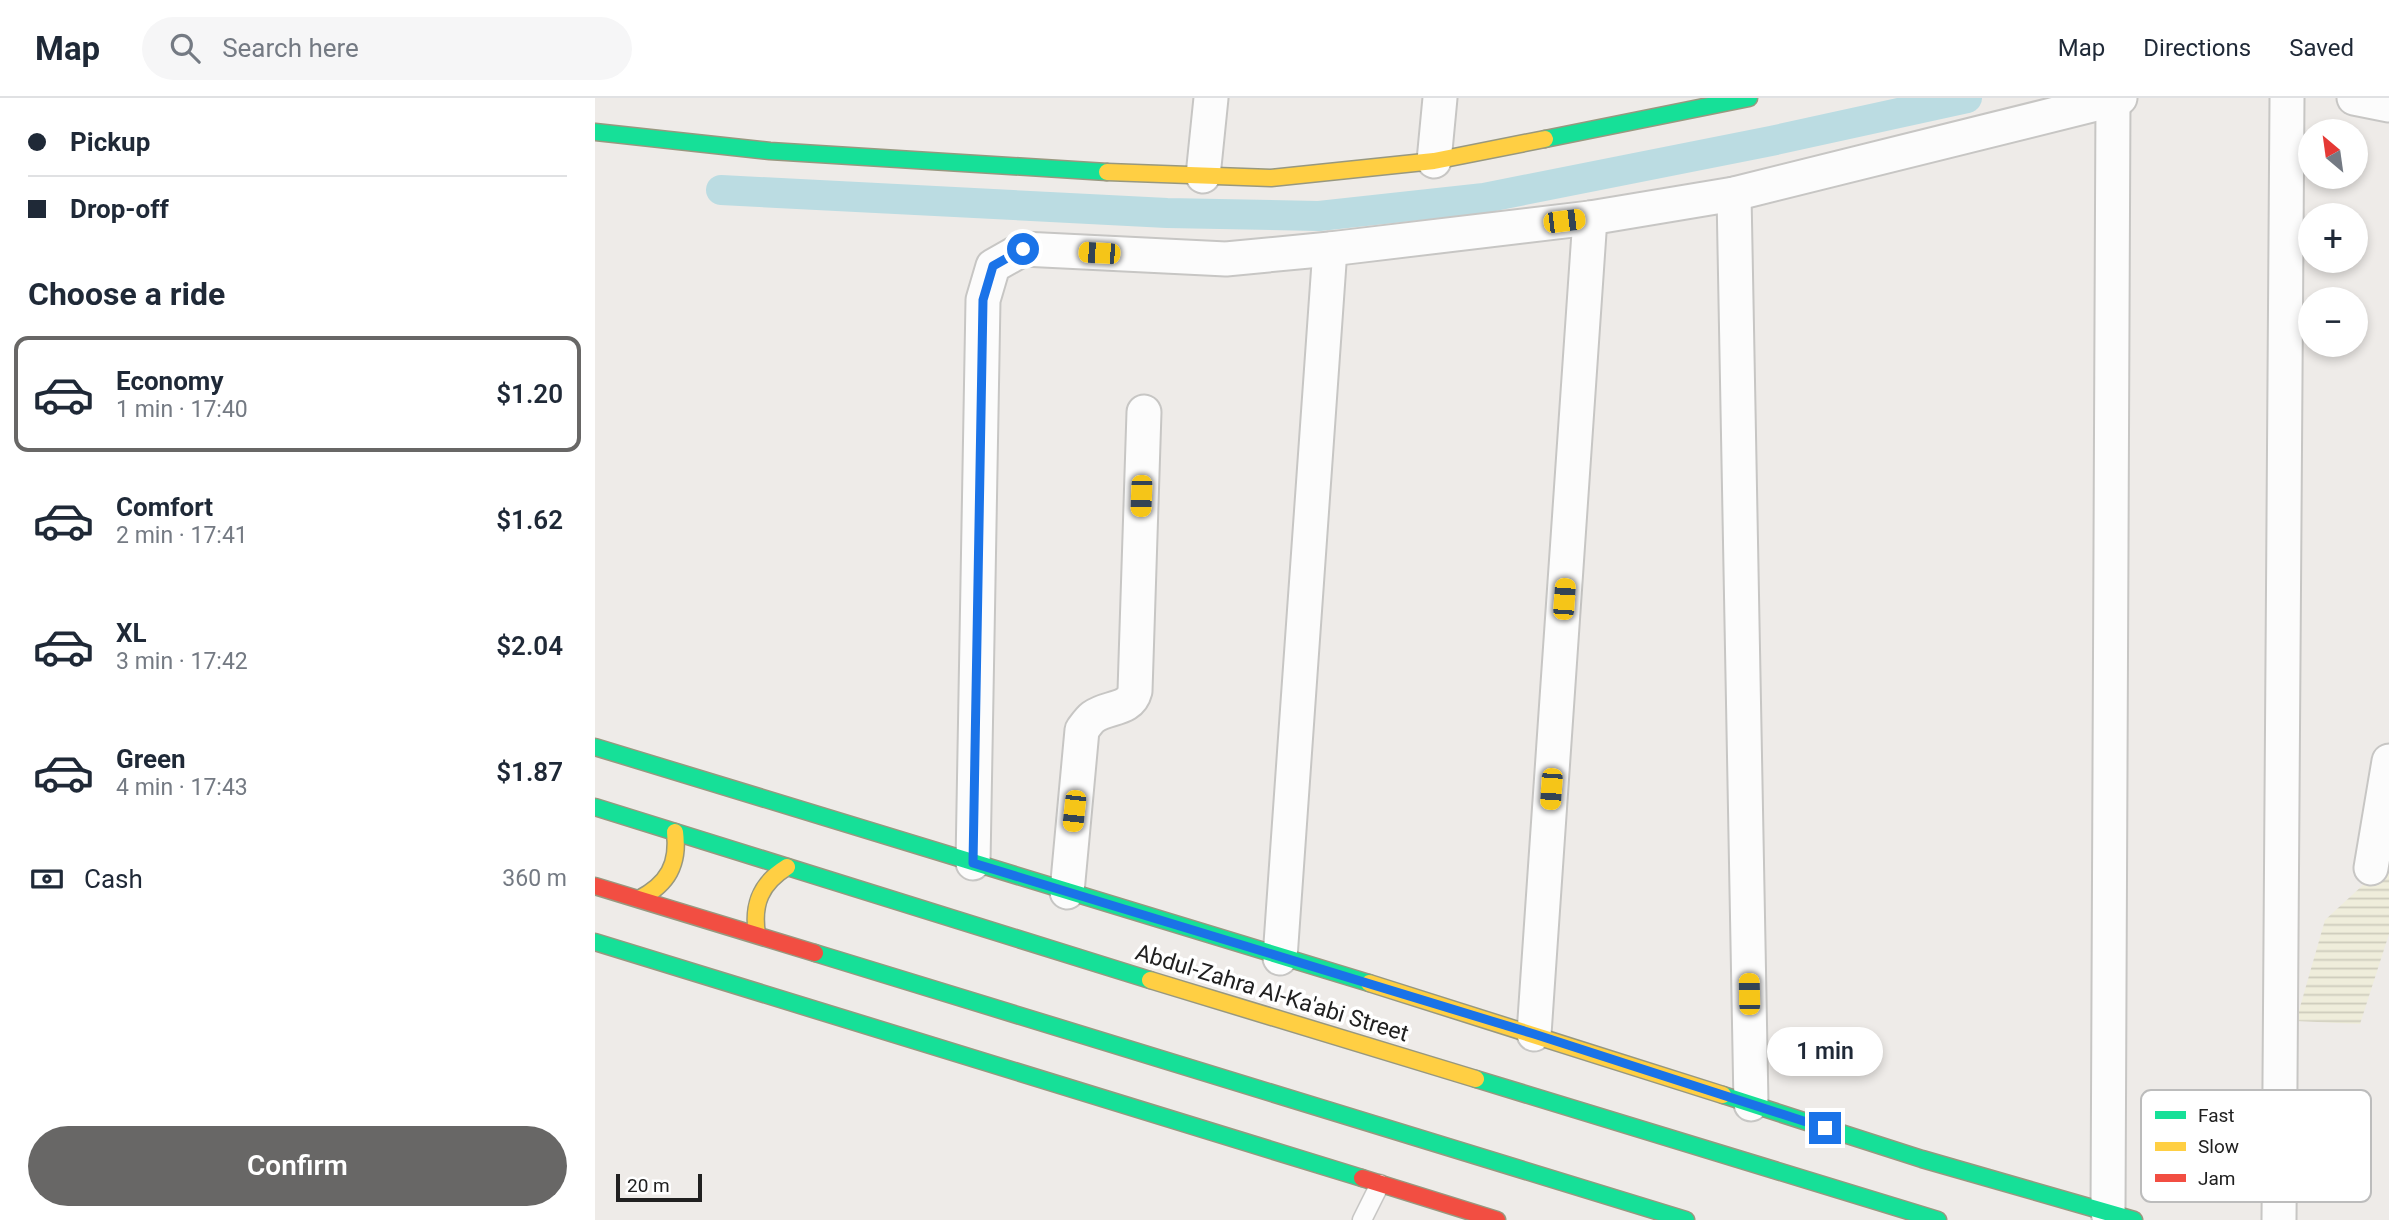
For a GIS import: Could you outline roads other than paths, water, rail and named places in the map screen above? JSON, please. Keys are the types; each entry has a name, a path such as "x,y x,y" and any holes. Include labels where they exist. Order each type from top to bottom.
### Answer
{"street":[{"path":"1203,176 1211,98"},
{"path":"1434,161 1440,98"},
{"path":"595,132 770,151 1094,172 1271,178 1434,161 1655,107 1749,98"},
{"path":"973,863 983,300 993,266 1023,249 1226,259 1590,218 1734,194 2120,98"},
{"path":"2280,1090 2287,98"},
{"path":"2354,98 2389,104"},
{"path":"595,747 1534,1034 1922,1159 2121,1216 2113,99"},
{"path":"1734,194 1751,1104"},
{"path":"1534,1034 1590,218"},
{"path":"1280,958 1330,249"},
{"path":"1067,892 1082,730 1091,718 1106,710 1126,705 1133,699 1135,691 1144,412"},
{"path":"2371,868 2389,761"},
{"name":"Abdul-Zahra Al-Ka'abi Street","path":"595,807 1938,1220"},
{"path":"639,899 652,893 672,873 678,846 675,832"},
{"path":"757,934 754,921 758,895 765,883 787,867"},
{"path":"595,886 1686,1220"},
{"path":"595,942 1497,1220"},
{"path":"2279,1202 2279,1220"},
{"path":"1657,1211 1672,1220"}],"lane":[{"path":"1362,1220 1380,1184"}],"waterway":[{"path":"721,190 1167,213 1319,216 1484,198 1771,141 1967,98"}]}
